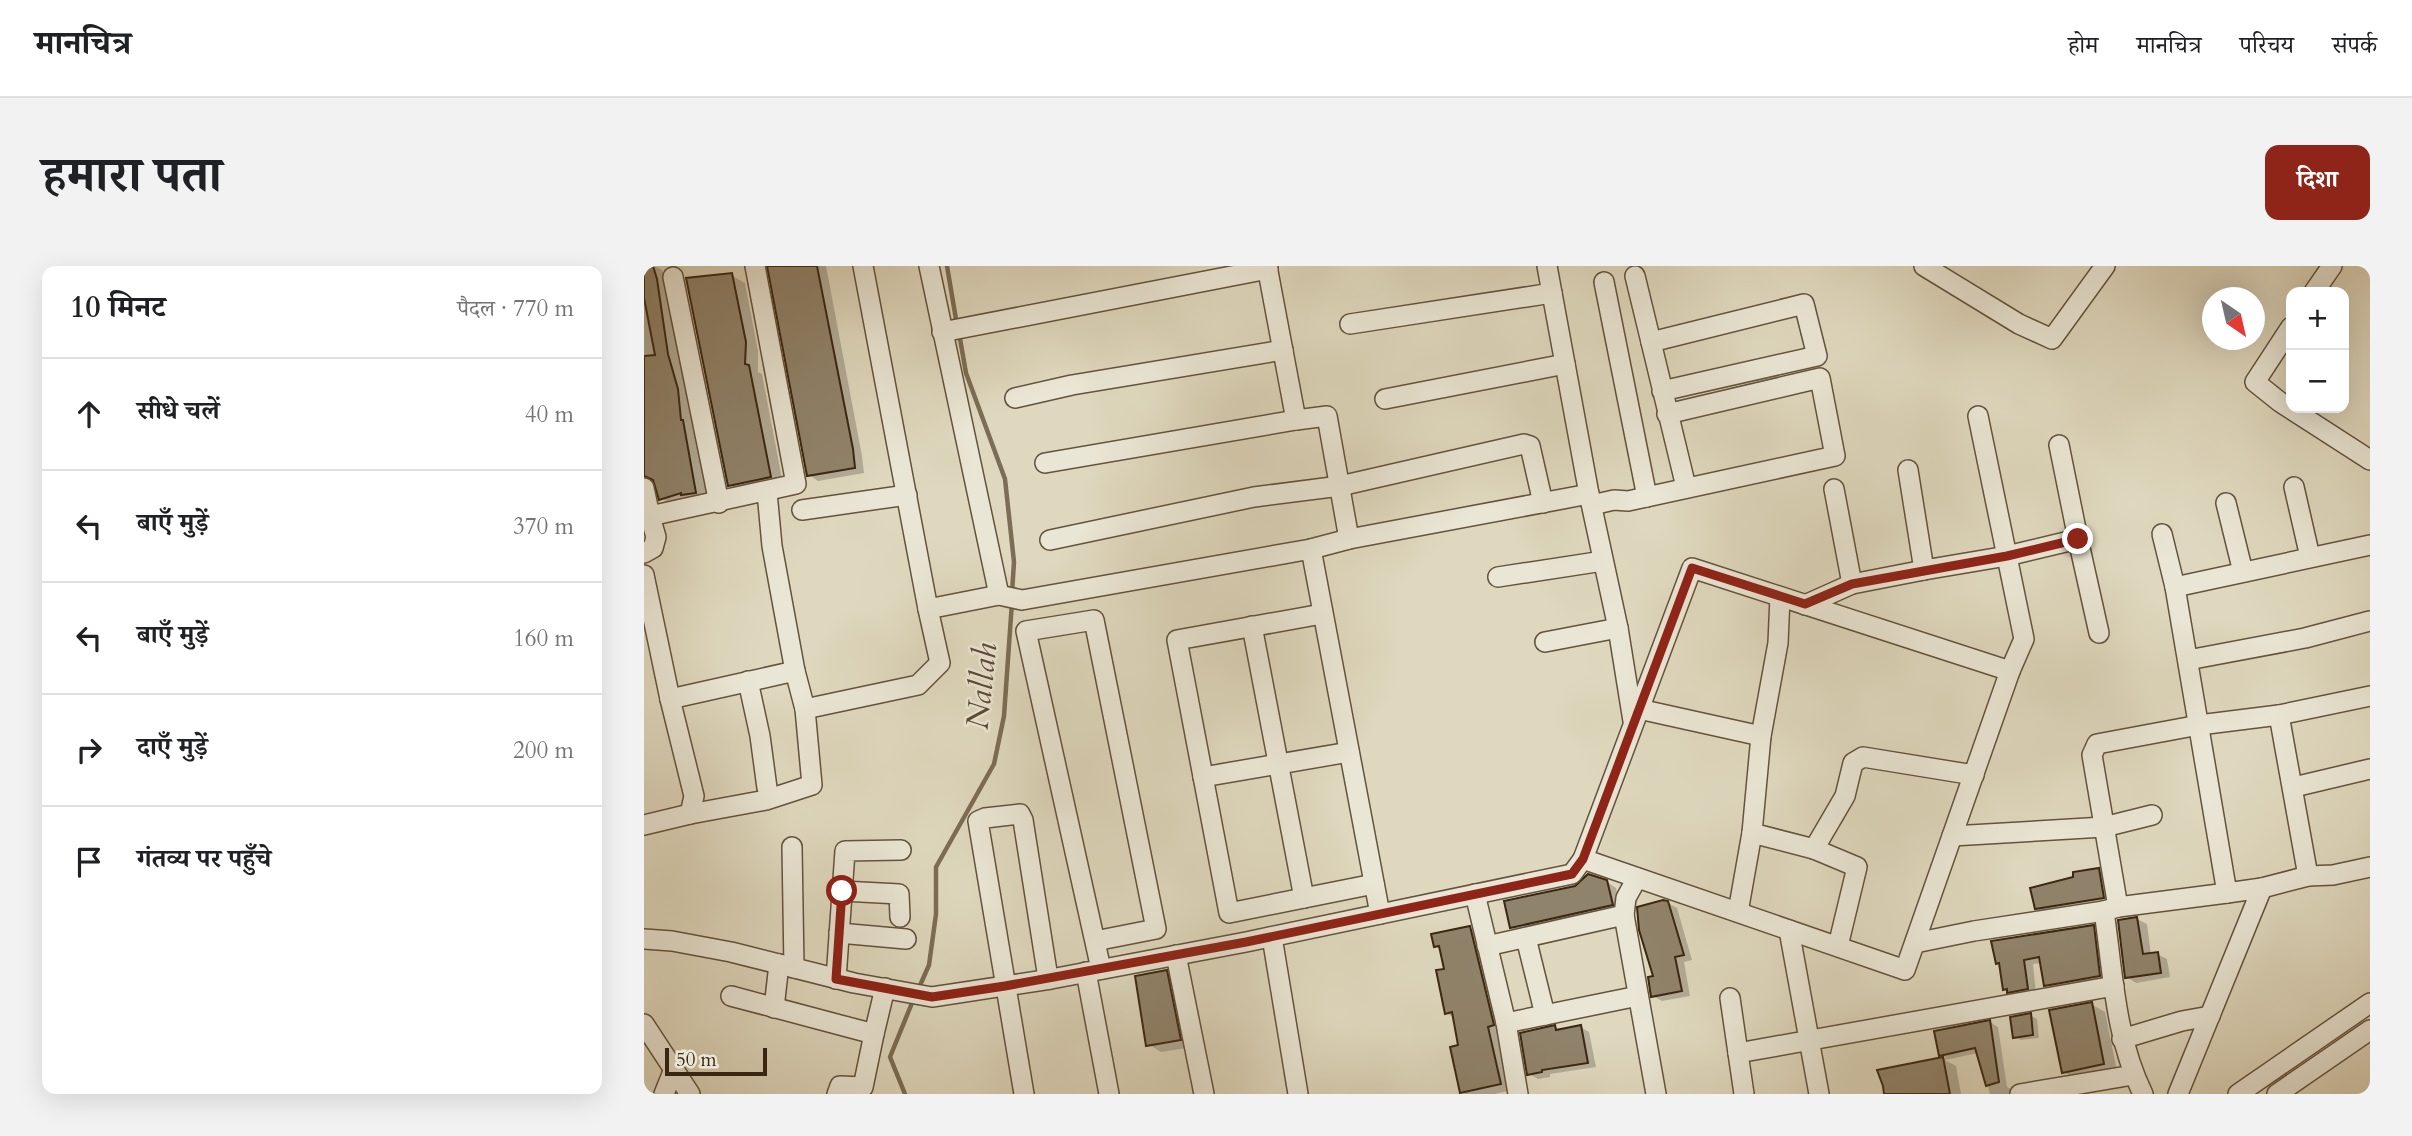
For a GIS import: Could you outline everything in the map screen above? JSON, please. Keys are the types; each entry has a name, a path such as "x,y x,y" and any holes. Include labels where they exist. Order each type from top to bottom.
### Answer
{"street":[{"path":"650,516 796,485 755,266"},
{"path":"805,709 918,685 940,663 863,266"},
{"path":"929,266 999,594"},
{"path":"1547,266 1603,561 1637,716"},
{"path":"1924,266 2019,324 2052,339 2105,266"},
{"path":"2317,287 2332,266"},
{"path":"942,332 1267,267 1296,420"},
{"path":"1635,276 1686,488"},
{"path":"673,277 719,503"},
{"path":"1604,282 1638,499"},
{"path":"1350,324 1552,293"},
{"path":"928,609 999,594 1022,600 1311,549 1349,539 1543,503 1592,504 1638,499 1835,456 1818,356 1804,304 1651,342"},
{"path":"2286,335 2255,382 2280,402 2370,460"},
{"path":"1015,398 1072,385 1283,349"},
{"path":"1662,391 1818,356"},
{"path":"1385,399 1565,364"},
{"path":"1667,414 1820,378"},
{"path":"1045,463 1327,416 1349,539"},
{"path":"1583,859 1905,970 2010,671 2024,639 1978,416"},
{"path":"1049,540 1254,497 1340,486 1524,444 1530,446 1543,503"},
{"path":"2059,445 2098,633"},
{"path":"1908,470 1924,570"},
{"path":"2294,487 2310,557"},
{"path":"644,488 656,537 653,548 644,553"},
{"path":"1834,489 1852,584"},
{"path":"644,825 766,800 812,785 805,709 795,671 772,546 767,492"},
{"path":"802,510 907,495"},
{"path":"2226,503 2243,572"},
{"path":"2162,534 2175,587 2227,893"},
{"path":"1805,604 1852,584 2007,556 2078,539"},
{"path":"2175,587 2370,545"},
{"path":"1311,549 1380,914"},
{"path":"1498,578 1603,561"},
{"path":"644,939 672,941 731,952 836,979 932,997 1169,957 1572,874 1583,859 1692,568 2010,671"},
{"path":"644,575 650,630 694,796 690,814"},
{"path":"1738,912 1752,832 1761,736 1778,643 1780,597"},
{"path":"1322,614 1177,640 1229,913 1374,884"},
{"path":"1109,1094 1093,971 1095,941 1026,631 1094,620 1156,929 1169,957 1204,1094"},
{"path":"2188,660 2305,638 2370,621"},
{"path":"1252,626 1304,898"},
{"path":"1545,642 1618,628"},
{"path":"670,699 795,671"},
{"path":"748,681 760,736 767,788"},
{"path":"2143,1094 2133,1074 2122,1039 2114,986 2104,827 2092,755 2097,744 2199,725 2279,715 2370,696"},
{"path":"2279,715 2308,876"},
{"path":"1637,716 1761,736"},
{"path":"1203,777 1349,751"},
{"path":"1814,849 1845,796 1853,763 1863,757 1974,775"},
{"path":"2294,788 2370,769"},
{"path":"1024,1094 978,821 985,818 1020,814 1023,820 1048,978"},
{"path":"1952,836 2104,827 2152,814"},
{"path":"1752,832 1814,849 1857,867 1838,946"},
{"path":"774,1007 786,966 792,847"},
{"path":"836,979 845,851 901,850"},
{"path":"1915,943 2111,909 2262,888 2308,876 2333,875 2370,867"},
{"path":"1637,878 1626,898 1624,915 1656,1094"},
{"path":"2178,1094 2262,888"},
{"path":"842,891 899,894 900,917"},
{"path":"1475,894 1506,1023 1518,1094"},
{"path":"1487,946 1624,915"},
{"path":"1095,941 1156,929"},
{"path":"1789,930 1819,1094"},
{"path":"839,933 906,939"},
{"path":"1272,937 1298,1094"},
{"path":"1526,938 1545,1015"},
{"path":"1738,1053 2114,986"},
{"path":"837,1094 840,1086 863,1087 874,1034 894,990"},
{"path":"731,996 874,1034"},
{"path":"1506,1023 1638,996"},
{"path":"1730,998 1744,1094"},
{"path":"2238,1094 2370,1003"},
{"path":"2122,1039 2182,1021 2210,1016"},
{"path":"644,1024 690,1094"},
{"path":"2277,1094 2370,1030"},
{"path":"664,1094 674,1069"},
{"path":"2020,1094 2133,1074"}],"building":[{"path":"644,266 653,266 657,279 668,354 678,389 681,420 696,493 681,493 659,500 653,480 644,476 644,356 655,355 644,298"},
{"path":"767,266 817,266 855,468 807,476"},
{"path":"732,273 746,342 745,364 749,365 771,477 728,486 686,278"},
{"path":"2099,868 2104,898 2035,909 2030,888 2073,877 2073,872"},
{"path":"1588,874 1607,880 1613,905 1510,928 1504,901 1575,886"},
{"path":"1668,901 1684,955 1675,957 1682,991 1651,997 1648,977 1653,976 1639,930 1637,907"},
{"path":"2137,917 2143,954 2158,952 2161,973 2125,978 2118,920"},
{"path":"2094,925 2100,976 2044,986 2039,957 2024,960 2028,989 2007,993 2007,989 2003,990 1999,963 1996,964 1991,941"},
{"path":"1470,926 1494,1025 1488,1027 1501,1084 1460,1093 1450,1047 1458,1045 1452,1012 1445,1014 1436,970 1444,969 1439,946 1434,947 1431,934"},
{"path":"1167,970 1181,1040 1146,1046 1135,976"},
{"path":"2092,1002 2104,1064 2062,1073 2049,1010"},
{"path":"2031,1013 2033,1035 2013,1038 2010,1017"},
{"path":"1990,1020 1999,1082 1986,1086 1975,1048 1939,1056 1934,1031"},
{"path":"1555,1025 1556,1030 1581,1025 1588,1063 1527,1075 1520,1033"},
{"path":"1943,1057 1950,1094 1884,1094 1877,1070"}],"waterway":[{"name":"Nallah","path":"947,266 957,325"},
{"name":"Nallah","path":"959,333 966,373 1005,479 1014,562 1012,593"},
{"name":"Nallah","path":"918,990 929,965 936,914 936,867 994,764 1004,716 1012,602"},
{"name":"Nallah","path":"905,1094 890,1057 914,998"}],"route":[{"path":"842,891 836,979 932,997 1246,942 1572,874 1583,859 1692,568 1805,604 1852,584 2007,556 2078,539"}]}
